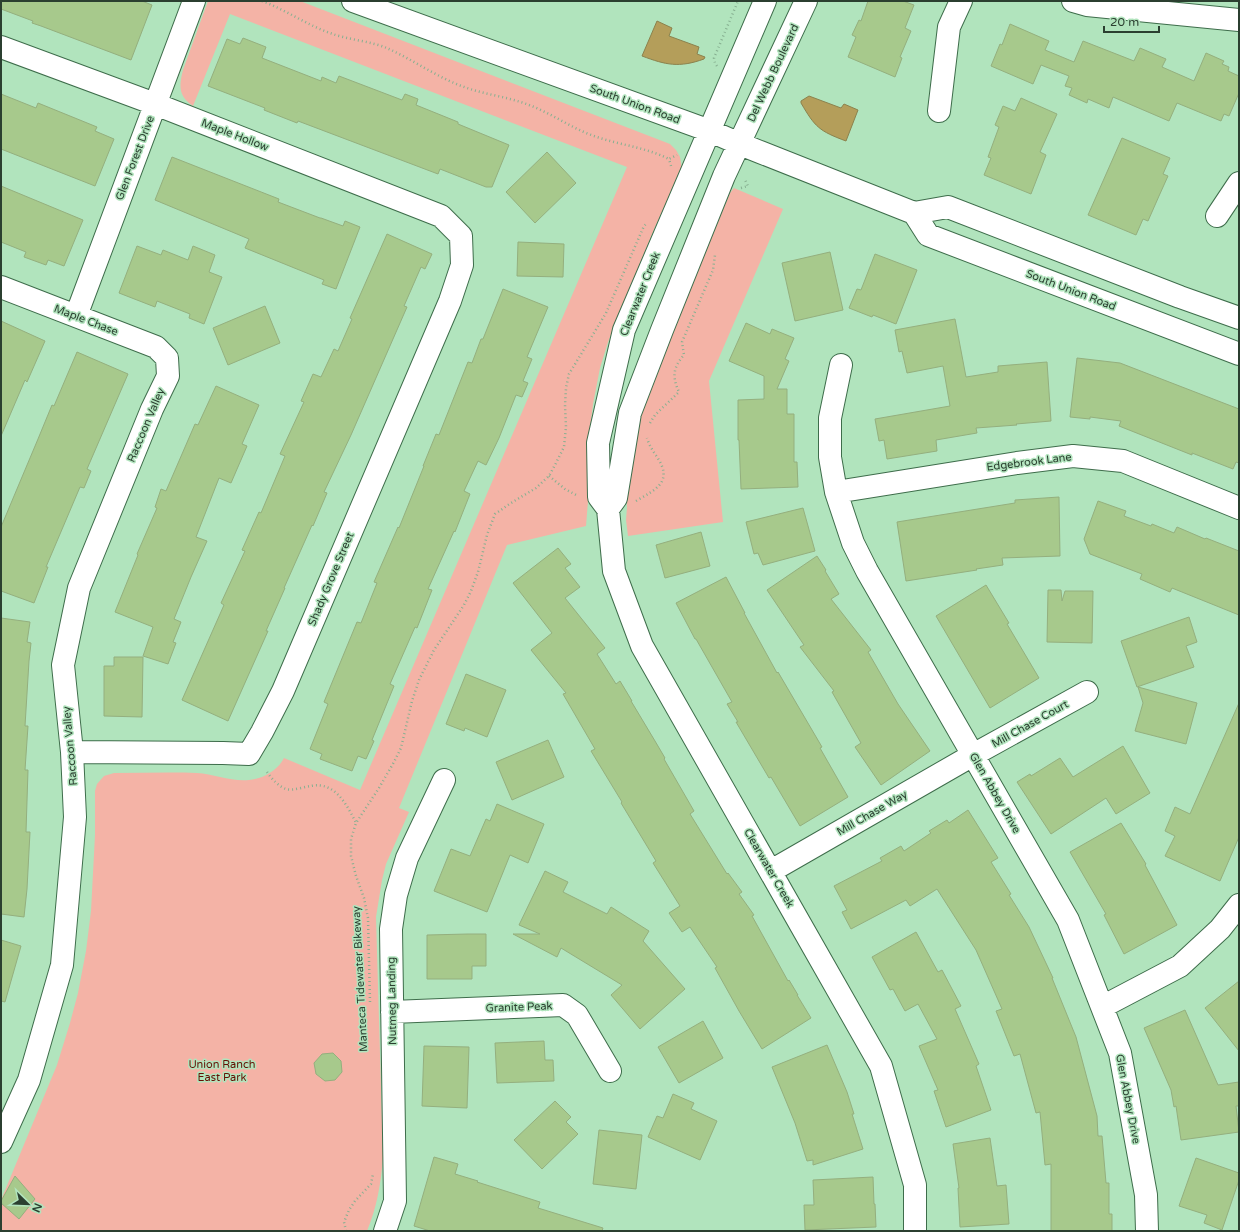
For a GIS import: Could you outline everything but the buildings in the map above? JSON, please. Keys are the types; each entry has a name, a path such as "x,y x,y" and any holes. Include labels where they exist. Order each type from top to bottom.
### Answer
{"street":[{"name":"Glen Forest Drive","path":"76,316 194,1"},
{"name":"South Union Road","path":"353,1 710,131 914,213 928,235 1239,354"},
{"path":"710,131 765,1"},
{"name":"Del Webb Boulevard","path":"740,144 806,1"},
{"path":"940,111 949,27 961,1"},
{"path":"1073,1 1087,5 1239,20"},
{"name":"Maple Hollow","path":"1,47 155,104 441,216 461,236"},
{"name":"Clearwater Creek","path":"710,131 624,330 598,443 599,497 608,509 614,571 642,646 881,1066 915,1185 915,1231"},
{"path":"608,509 616,498 630,413 724,176 740,144"},
{"path":"1217,216 1239,183"},
{"path":"914,213 948,207 1180,297 1239,318"},
{"name":"Shady Grove Street","path":"72,752 249,754 283,691 450,301 462,265 461,236"},
{"name":"Maple Chase","path":"1,286 156,347 167,358"},
{"name":"Raccoon Valley","path":"1,1142 29,1080 62,965 75,817 72,752 63,665 79,588 152,409 168,376 167,358"},
{"name":"Glen Abbey Drive","path":"841,365 830,418 830,457 836,492 853,542 867,571 1068,920 1120,1053 1146,1194 1147,1231"},
{"name":"Edgebrook Lane","path":"836,492 1017,463 1074,456 1123,461 1239,508"},
{"name":"Mill Chase Court","path":"973,755 1087,692"},
{"name":"Mill Chase Way","path":"771,871 973,755"},
{"name":"Nutmeg Landing","path":"385,1231 395,1200 391,929 396,895 407,858 444,780"},
{"path":"1102,1007 1180,966 1220,929 1239,905"},
{"name":"Granite Peak","path":"392,1012 563,1005 577,1015 610,1071"}],"path":[{"path":"262,1 318,29 387,48 468,89 527,104 546,112 581,131 651,151 669,159"},
{"path":"718,68 714,58 738,1"},
{"path":"737,190 748,186 745,180"},
{"name":"Manteca Tidewater Bikeway","path":"370,1004 368,918 364,898 351,856 351,839 356,823 394,762 401,748 412,701 420,680 434,650 460,611 471,591 478,572 487,535 496,514 536,488 549,476 564,448 566,427 566,388 569,374 606,313 632,252"},
{"path":"649,426 655,415 679,392 674,377 678,362 684,355 682,342 713,270 716,254"},
{"path":"634,503 658,487 664,478 661,464 652,449 647,433"},
{"path":"549,476 565,490 585,499"},
{"path":"267,772 285,789 292,790 314,785 331,789 345,802 356,823"},
{"path":"346,1231 344,1222 349,1210 371,1184 374,1170"}],"green space":[{"name":"Union Ranch East Park","path":"208,1 300,1 670,144 680,157 682,169 655,227 608,342 600,368 593,404 588,445 588,501 586,526 507,545 399,808 409,812 386,864 376,917 383,1157 378,1195 367,1231 1,1231 1,1200 57,1065 78,993 86,951 91,911 95,835 95,791 97,784 104,776 114,773 197,773 236,780 249,780 260,778 270,773 284,758 360,790 627,167 230,14 193,106 182,94 180,86 183,70"},
{"path":"734,188 783,209 709,381 723,522 628,536 626,520 626,488 642,400 730,193"}],"shaded area":[{"path":"657,21 672,28 669,36 699,47 697,54 705,57 704,59 687,64 673,64 658,62 642,56"},
{"path":"809,96 841,108 844,104 858,110 846,141 824,131 814,123 801,103 801,101"}]}
